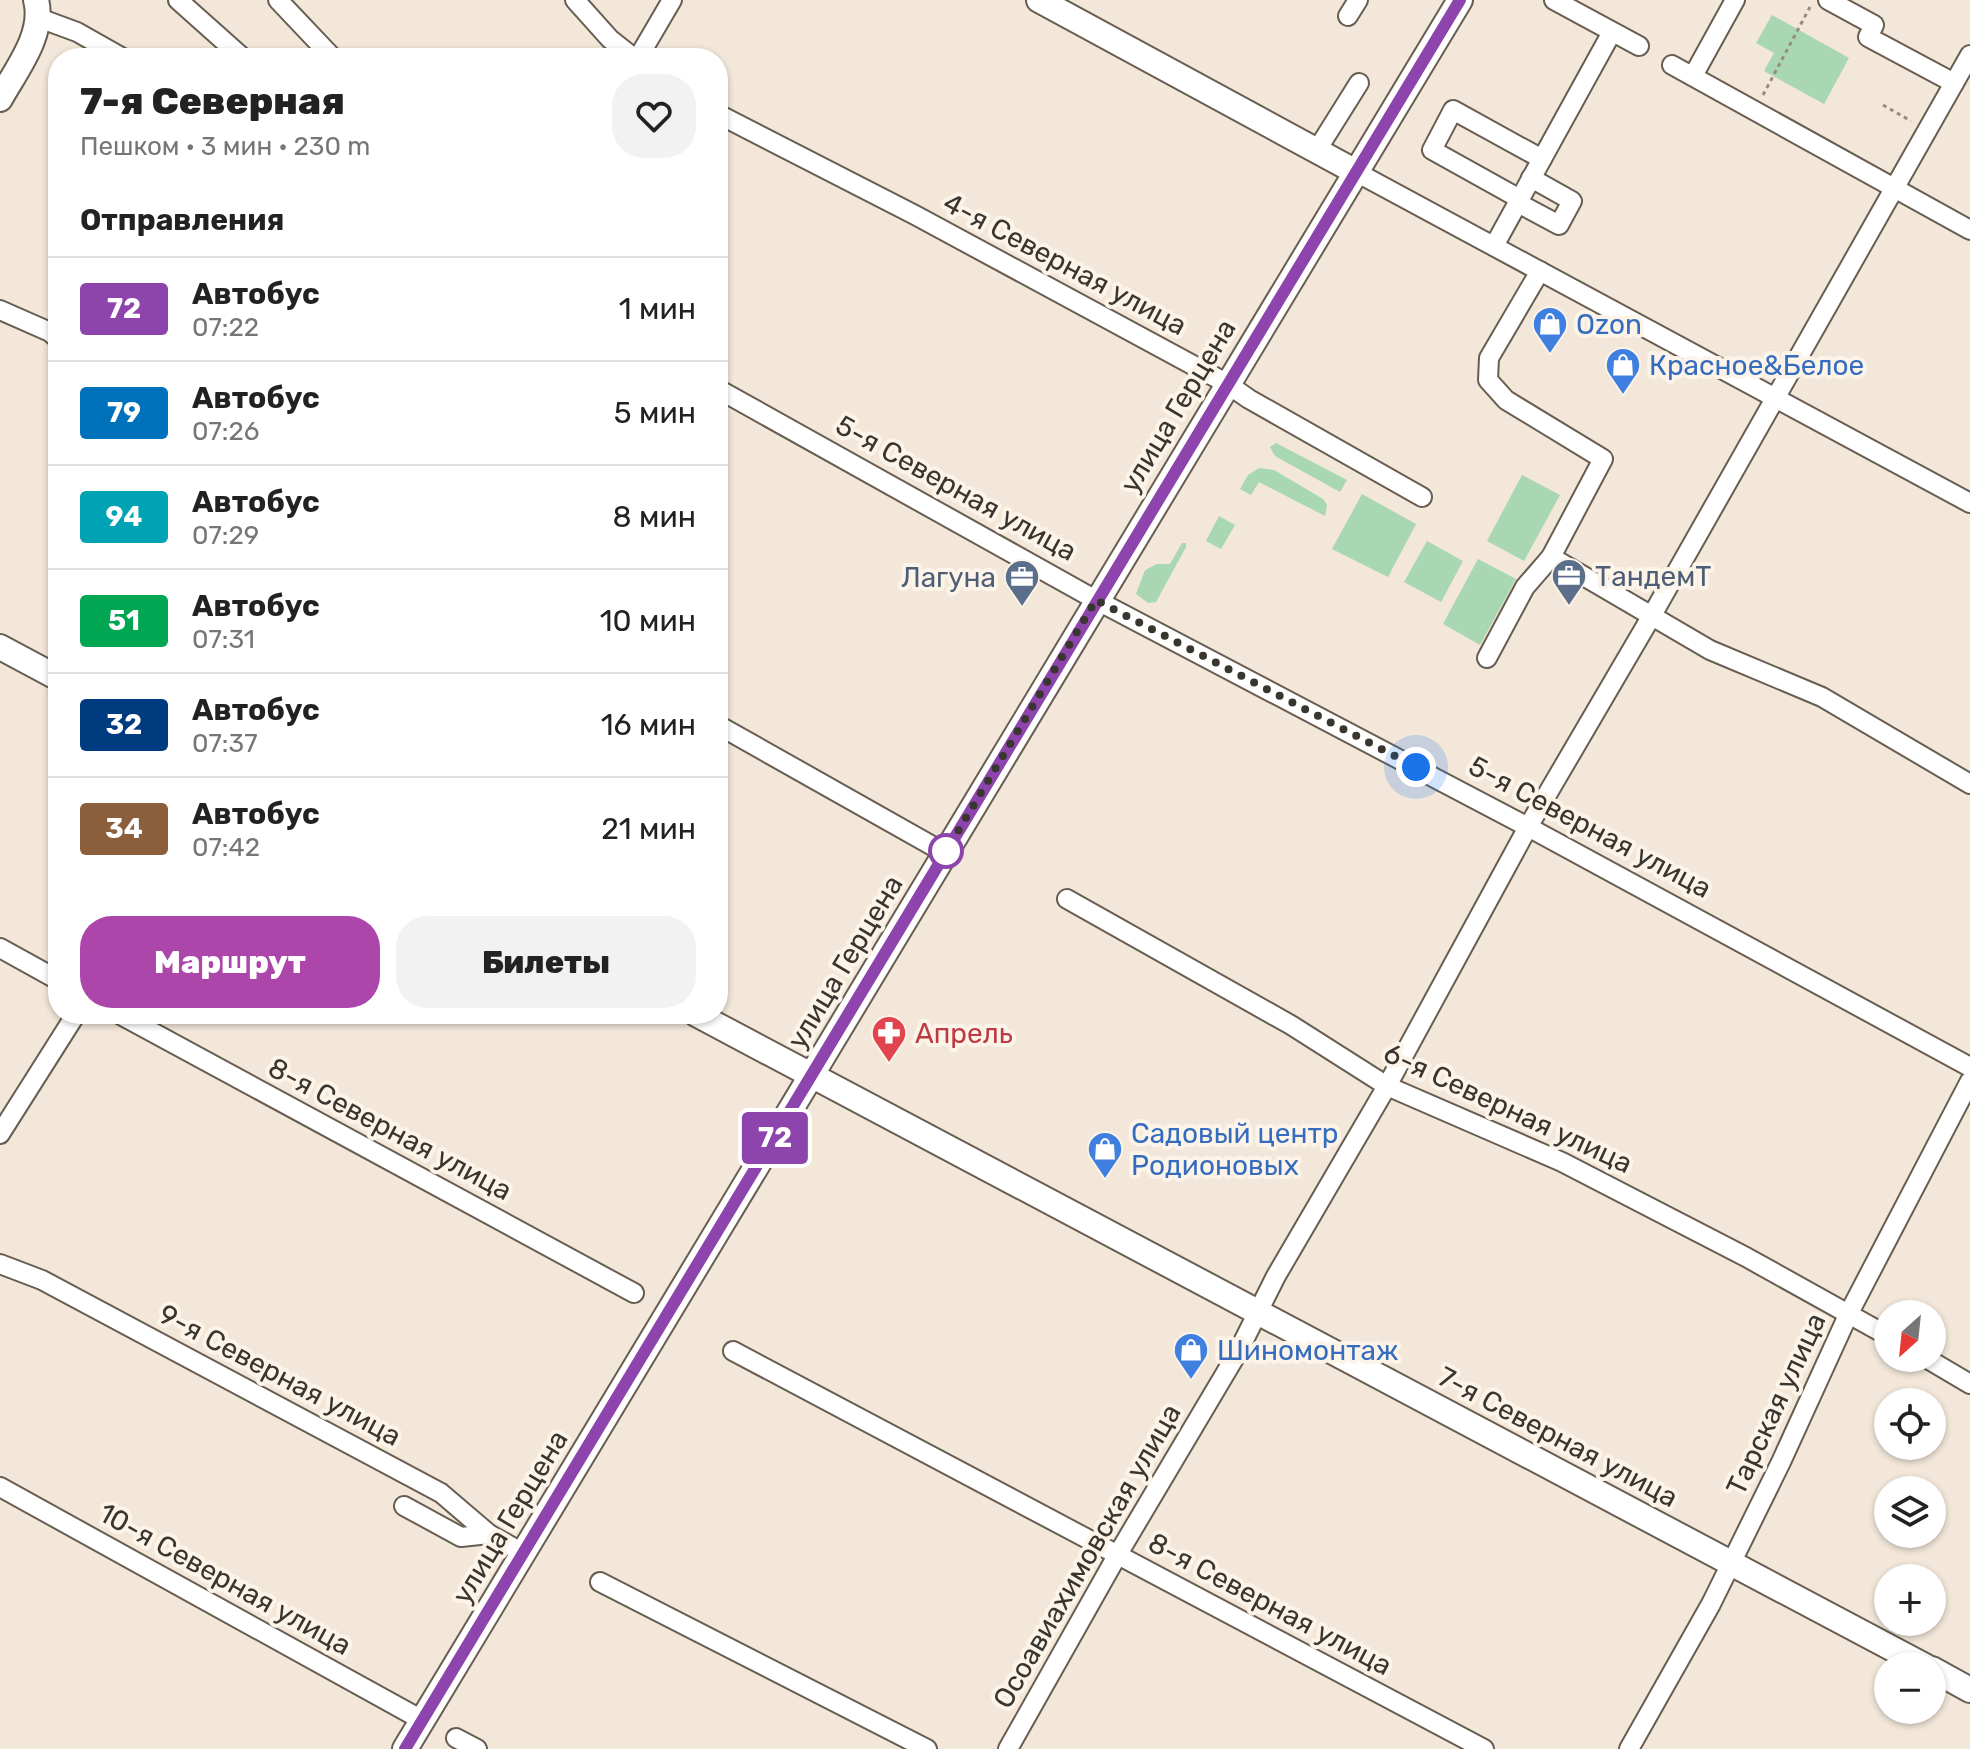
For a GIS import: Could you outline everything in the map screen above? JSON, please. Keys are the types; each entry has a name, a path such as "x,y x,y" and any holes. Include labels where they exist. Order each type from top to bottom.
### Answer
{"main road":[{"path":"1039,0 1356,172"},
{"name":"улица Герцена","path":"405,1749 1226,383 1460,0"},
{"path":"0,99 30,42 38,5"},
{"path":"0,647 48,673"},
{"name":"7-я Северная улица","path":"715,1024 1899,1652"},
{"path":"1946,1677 1970,1690"}],"street":[{"path":"178,0 232,48"},
{"path":"278,0 324,48"},
{"path":"575,0 610,39 622,48"},
{"path":"642,48 672,0"},
{"path":"1554,0 1639,46"},
{"path":"1693,76 1735,0"},
{"path":"1828,0 1874,25 1868,37 1954,83"},
{"path":"38,5 105,48"},
{"path":"1494,246 1612,32"},
{"name":"Осоавиахимовская улица","path":"1008,1749 1118,1554 1238,1352 1276,1276 1387,1086 1528,827 1651,617 1970,55"},
{"path":"1672,65 1970,230"},
{"path":"1317,150 1359,83"},
{"path":"1531,178 1572,201 1559,225 1432,150 1453,110 1542,159"},
{"name":"4-я Северная улица","path":"728,119 915,215 1226,383 1422,497"},
{"path":"1356,172 1970,503"},
{"path":"1487,658 1525,587 1551,557 1603,459 1506,400 1488,380 1489,358 1540,271"},
{"path":"0,310 48,331"},
{"name":"5-я Северная улица","path":"728,395 1096,600 1528,827 1970,1067"},
{"path":"1551,557 1710,650 1822,697 1970,784"},
{"path":"728,731 945,853"},
{"name":"6-я Северная улица","path":"1067,899 1291,1025 1387,1086 1562,1162 1746,1257 1874,1328"},
{"path":"0,948 48,974"},
{"path":"0,1134 70,1024"},
{"name":"8-я Северная улица","path":"137,1024 634,1293"},
{"name":"Тарская улица","path":"1629,1749 1731,1563 1849,1313 1970,1081"},
{"name":"9-я Северная улица","path":"0,1264 42,1280 441,1493 489,1534 523,1553"},
{"name":"8-я Северная улица","path":"733,1351 1484,1749"},
{"path":"1946,1370 1970,1384"},
{"name":"10-я Северная улица","path":"0,1487 422,1720"},
{"path":"404,1506 461,1537 489,1534"},
{"path":"600,1582 927,1749"},
{"path":"456,1738 477,1749"}],"path":[{"path":"1754,111 1814,0"},
{"path":"1883,105 1927,130"}],"green space":[{"path":"1772,15 1849,58 1824,104 1764,71 1774,53 1756,43"},
{"path":"1276,443 1347,480 1340,492 1275,456 1270,447"},
{"path":"1259,468 1274,470 1323,499 1327,505 1325,516 1259,482 1251,495 1240,489 1248,475"},
{"path":"1522,475 1560,495 1524,561 1487,541"},
{"path":"1362,494 1416,524 1388,577 1332,549"},
{"path":"1219,516 1235,525 1221,549 1206,541"},
{"path":"1427,541 1463,561 1441,602 1404,582"},
{"path":"1182,543 1186,543 1186,547 1156,602 1148,603 1136,594 1145,570 1157,564 1170,564"},
{"path":"1478,559 1516,579 1480,645 1443,624"}],"bus line":[{"name":"72","path":"405,1749 789,1116 1226,383 1460,0"}],"place":[{"name":"Ozon","path":"1550,355"},
{"name":"Красное&Белое","path":"1623,396"},
{"name":"ТандемТ","path":"1569,607"},
{"name":"Лагуна","path":"1022,608"},
{"name":"Апрель","path":"889,1064"},
{"name":"Садовый центр Родионовых","path":"1105,1180"},
{"name":"Шиномонтаж","path":"1191,1381"}],"route":[{"path":"946,851 1096,600 1416,767"}]}
